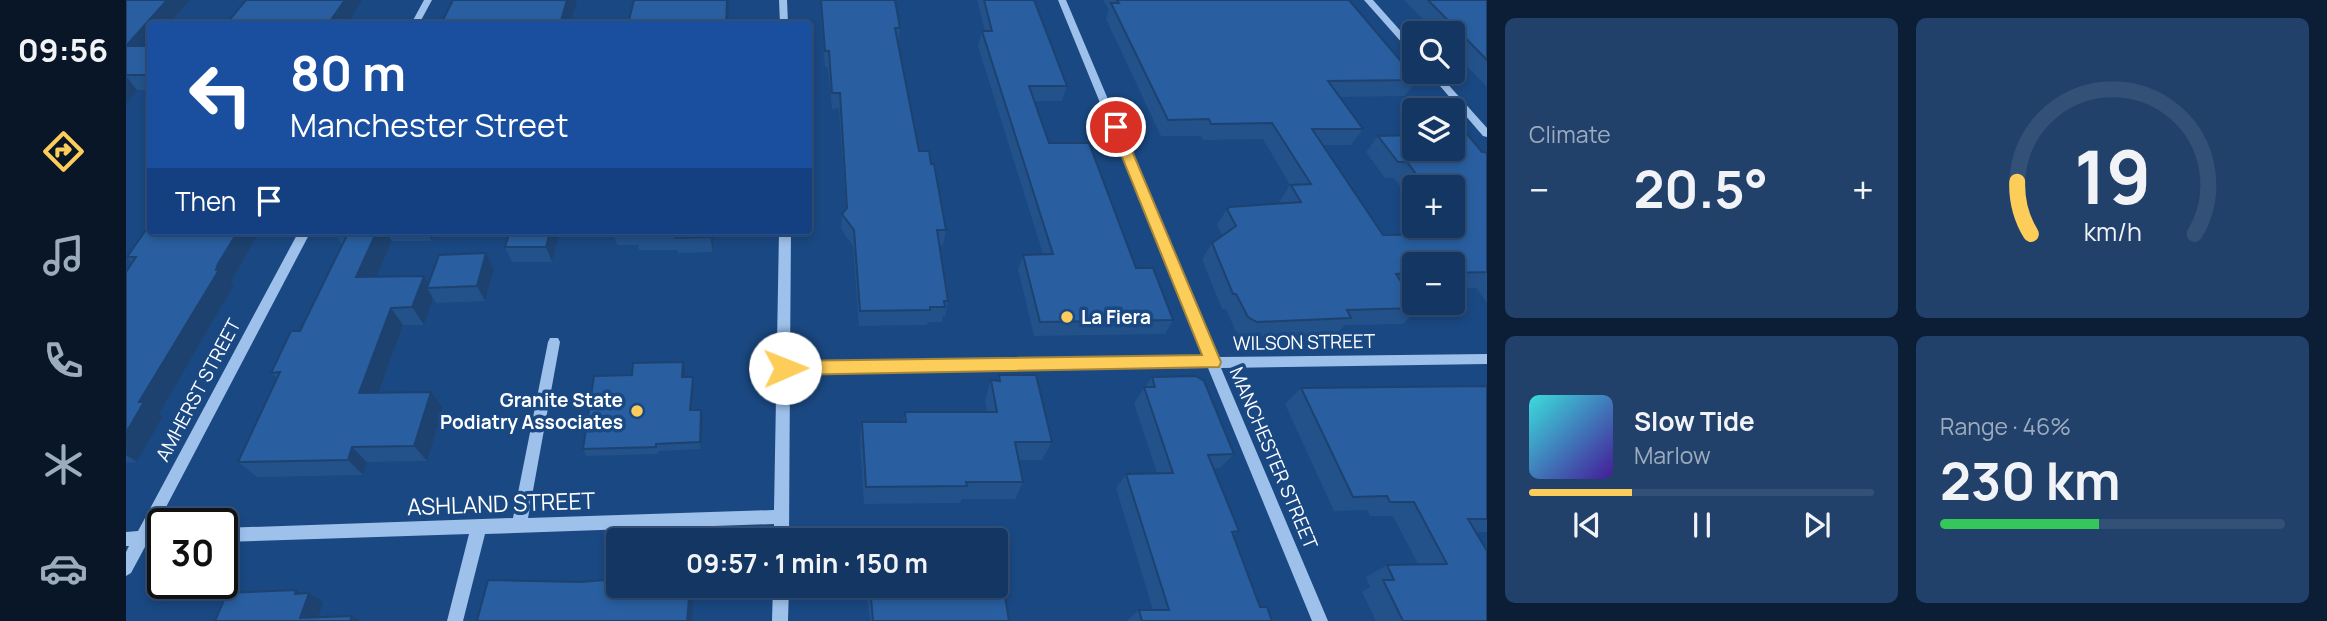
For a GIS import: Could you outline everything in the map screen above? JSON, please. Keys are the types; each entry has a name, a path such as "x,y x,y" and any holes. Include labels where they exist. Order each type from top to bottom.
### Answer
{"street":[{"path":"417,21 428,0"},
{"path":"783,0 784,21"},
{"name":"MANCHESTER STREET","path":"1062,0 1320,621"},
{"path":"1368,0 1402,38"},
{"path":"1443,84 1487,134"},
{"name":"AMHERST STREET","path":"126,568 134,538 303,235"},
{"path":"781,528 785,235"},
{"path":"519,525 554,342"},
{"name":"WILSON STREET","path":"785,368 1487,359"},
{"name":"ASHLAND STREET","path":"238,534 781,517"},
{"path":"455,621 479,526"},
{"path":"780,598 780,621"}],"building":[{"path":"126,0 167,0 147,21 126,46"},
{"path":"246,0 345,0 330,21 228,21"},
{"path":"453,0 567,0 561,21 442,21"},
{"path":"634,0 727,0 726,21 629,21"},
{"path":"821,0 895,0 900,28 895,28 919,151 929,151 931,164 934,164 946,230 937,230 948,301 944,301 945,307 930,307 930,310 860,311 854,230 842,214 847,208 840,93 832,93"},
{"path":"984,0 1034,0 1067,86 1029,86 1049,143 1089,143 1136,268 1153,268 1173,320 1040,322 1023,255 1053,254 982,31 992,31"},
{"path":"1117,0 1349,0 1402,62 1402,80 1328,81 1363,129 1312,129 1383,235 1402,235 1402,238 1465,238 1465,175 1417,175 1407,162 1398,162 1378,136 1402,135 1402,161 1465,161 1467,134 1482,152 1487,154 1487,272 1465,273 1465,252 1402,252 1402,274 1396,274 1402,283 1402,308 1347,310 1351,318 1257,322 1248,317 1236,294 1233,294 1212,243 1236,226 1227,209 1301,202 1291,185 1311,184 1272,123 1211,124 1209,119 1168,120 1111,3 1119,3"},
{"path":"1428,0 1487,0 1487,60 1465,38 1465,21 1449,21"},
{"path":"126,46 147,46 147,75 126,75"},
{"path":"147,228 147,235 236,235 218,264 216,270 219,270 139,402 144,402 126,433 126,272 136,257 127,257"},
{"path":"347,235 375,235 356,277 424,276 412,307 391,308 359,393 431,392 414,446 352,447 348,460 238,462 280,372 271,373 291,331 300,331"},
{"path":"509,235 549,235 546,247 505,247"},
{"path":"676,235 710,235 710,237 675,238"},
{"path":"486,253 477,286 427,288 439,255"},
{"name":"Granite State Podiatry Associates","path":"683,362 682,377 693,377 690,410 701,410 700,442 656,444 656,447 583,449 594,376 632,375 633,363"},
{"path":"999,375 1036,375 1052,442 1015,442 1023,482 966,482 967,486 866,487 862,422 906,422 905,412 997,412 991,380 1000,381"},
{"path":"1196,376 1204,381 1234,454 1208,455 1239,531 1232,532 1260,607 1267,607 1272,621 1142,621 1139,610 1169,610 1126,474 1173,473 1144,387 1155,387 1152,377"},
{"path":"1487,386 1487,519 1468,519 1487,551 1487,621 1403,621 1383,580 1394,580 1387,565 1447,564 1414,502 1390,502 1387,496 1353,497 1301,388"},
{"path":"488,580 606,580 606,598 689,598 687,621 477,621"},
{"path":"296,590 295,594 309,593 300,618 352,616 350,621 215,621 224,599 238,599 238,593"},
{"path":"871,598 1005,598 1009,621 873,621"}],"place":[{"name":"La Fiera","path":"1067,317"},
{"name":"Granite State Podiatry Associates","path":"637,411"}],"route":[{"path":"785,368 1213,362 1116,127"}]}
